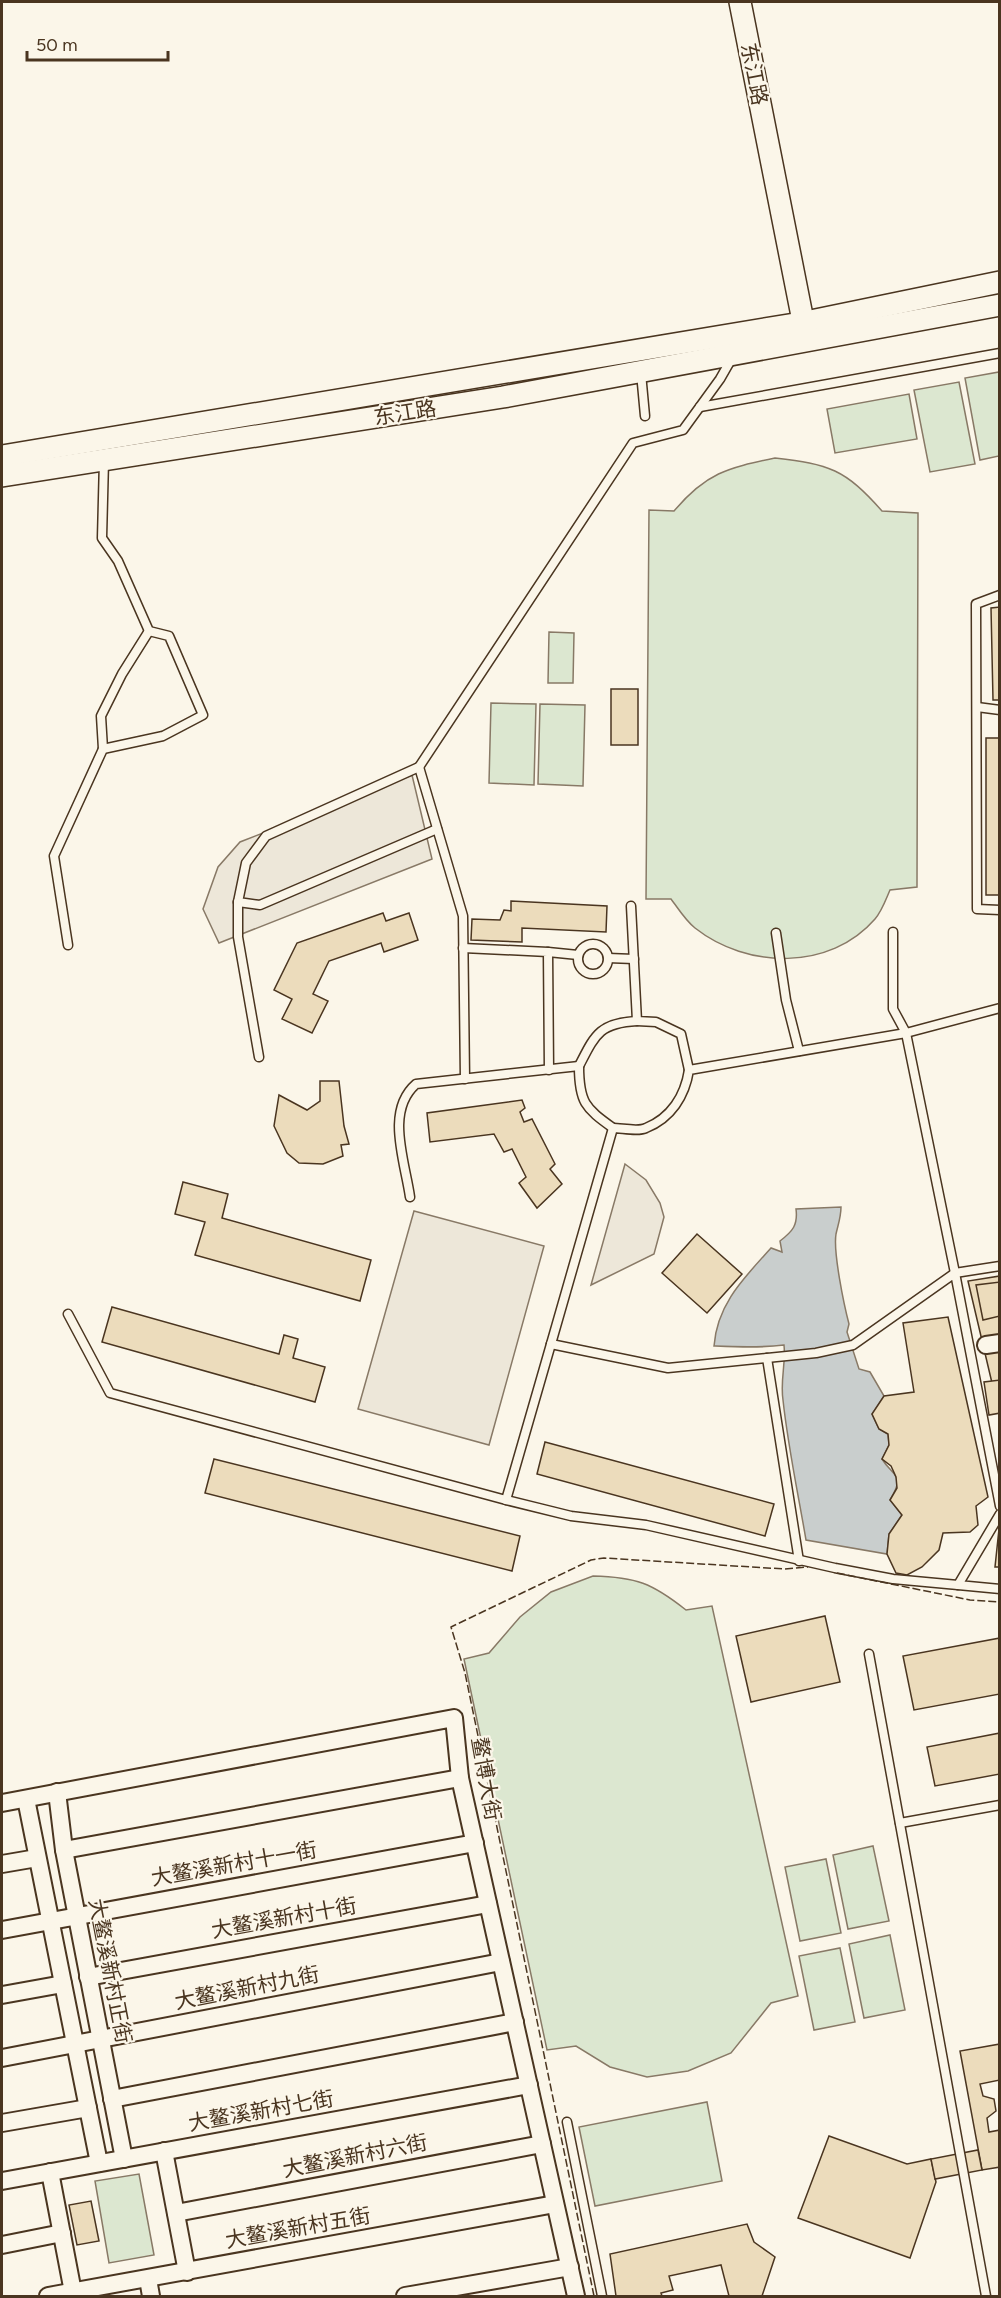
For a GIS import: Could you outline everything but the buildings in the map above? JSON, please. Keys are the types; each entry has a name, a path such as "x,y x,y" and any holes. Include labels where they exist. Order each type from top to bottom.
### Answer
{"street":[{"name":"东江路","path":"740,2 804,332"},
{"name":"东江路","path":"2,476 503,397 733,356 804,332 999,282"},
{"name":"东江路","path":"2,456 804,332 999,305"},
{"name":"鳌博大街","path":"2,1803 454,1718 460,1778 576,2296"},
{"path":"64,1850 460,1778"},
{"name":"大鳌溪新村正街","path":"57,1792 64,1850 76,1916 124,2159"},
{"path":"26,1799 99,2163"},
{"name":"大鳌溪新村十一街","path":"2,1930 475,1843"},
{"path":"2,1864 37,1858"},
{"name":"大鳌溪新村十街","path":"88,1977 488,1904"},
{"name":"大鳌溪新村九街","path":"2,2058 501,1962"},
{"path":"2,1995 63,1984"},
{"path":"112,2099 515,2022"},
{"name":"大鳌溪新村七街","path":"2,2181 529,2085"},
{"path":"2,2123 88,2108"},
{"name":"大鳌溪新村六街","path":"176,2213 542,2144"},
{"path":"164,2151 187,2272"},
{"path":"50,2172 73,2292"},
{"name":"大鳌溪新村五街","path":"48,2296 73,2292 122,2290 148,2279 555,2204"},
{"path":"2,2244 62,2233"},
{"path":"405,2296 570,2267"},
{"path":"148,2279 151,2296"}],"lane":[{"path":"700,407 999,353"},
{"path":"259,1057 238,937 238,902 246,863 266,836 419,767 633,443 683,430 733,356"},
{"path":"641,372 645,416"},
{"path":"104,460 102,538 118,561 149,631"},
{"path":"999,595 976,604 977,909 999,910"},
{"path":"103,749 163,736 203,716 169,636 149,631"},
{"path":"68,945 54,856 103,749 101,716 122,674 149,631"},
{"path":"976,707 999,710"},
{"path":"419,767 463,915 465,1079"},
{"path":"238,902 260,905 437,829"},
{"path":"632,906 637,1021"},
{"path":"893,932 893,1009 906,1033 999,1506"},
{"path":"776,933 786,1000 799,1051"},
{"path":"594,943 603,947 608,958 604,970 590,974 579,965 578,954 584,946 594,943"},
{"path":"463,948 578,954"},
{"path":"548,952 549,1070"},
{"path":"608,958 634,959"},
{"path":"688,1070 906,1033 999,1008"},
{"path":"637,1021 656,1022 681,1034 688,1070 686,1087 673,1111 645,1129 613,1128 592,1113 579,1092 579,1066 595,1034 615,1022 637,1021"},
{"path":"410,1197 398,1114 408,1091 416,1084 579,1066"},
{"path":"507,1500 613,1128"},
{"path":"551,1344 668,1368 816,1353 853,1345 955,1273 999,1266"},
{"path":"68,1314 110,1393 571,1516 646,1525 799,1561 893,1579 999,1589"},
{"path":"767,1358 799,1561"},
{"path":"958,1585 999,1514"},
{"path":"869,1654 986,2296"},
{"path":"900,1823 999,1804"},
{"path":"567,2122 602,2296"}],"green space":[{"path":"999,372 999,456 980,460 965,378"},
{"path":"959,382 975,464 930,472 914,390"},
{"path":"909,394 917,439 835,453 827,409"},
{"path":"775,458 823,466 835,471 857,486 882,511 918,513 917,887 890,890 875,919 856,936 835,948 812,956 788,958 763,957 716,942 695,928 671,899 646,899 649,510 674,511 697,488 718,474 743,465"},
{"path":"549,632 574,633 573,683 548,683"},
{"path":"491,703 536,704 534,785 489,783"},
{"path":"540,704 585,705 583,786 538,784"},
{"path":"593,1576 621,1578 643,1583 663,1593 686,1610 712,1606 798,1996 771,2003 731,2053 688,2071 647,2077 610,2067 576,2046 547,2050 464,1659 489,1653 520,1617 551,1592"},
{"path":"873,1846 889,1921 848,1929 833,1855"},
{"path":"826,1859 841,1933 800,1941 785,1867"},
{"path":"890,1935 905,2010 864,2018 849,1944"},
{"path":"840,1948 855,2022 814,2030 799,1956"},
{"path":"707,2102 722,2181 595,2206 579,2127"},
{"path":"139,2174 154,2255 109,2263 95,2181"}],"shaded area":[{"path":"412,775 432,859 219,943 203,909 218,867 240,842"},
{"path":"625,1164 646,1180 660,1203 664,1217 654,1254 591,1285"},
{"path":"841,1207 835,1242 849,1324 847,1332 859,1369 870,1372 884,1396 872,1414 879,1429 888,1434 889,1445 882,1459 896,1476 897,1485 890,1500 902,1515 889,1534 887,1554 806,1540 783,1400 784,1345 714,1346 720,1317 726,1304 742,1281 771,1248 782,1252 780,1241 794,1227 796,1209"},
{"path":"414,1211 544,1246 489,1445 358,1409"}],"fence":[{"path":"594,2296 465,1673 451,1627 591,1560 604,1558 785,1569 808,1567"},
{"path":"837,1573 970,1600 1000,1602"}]}
